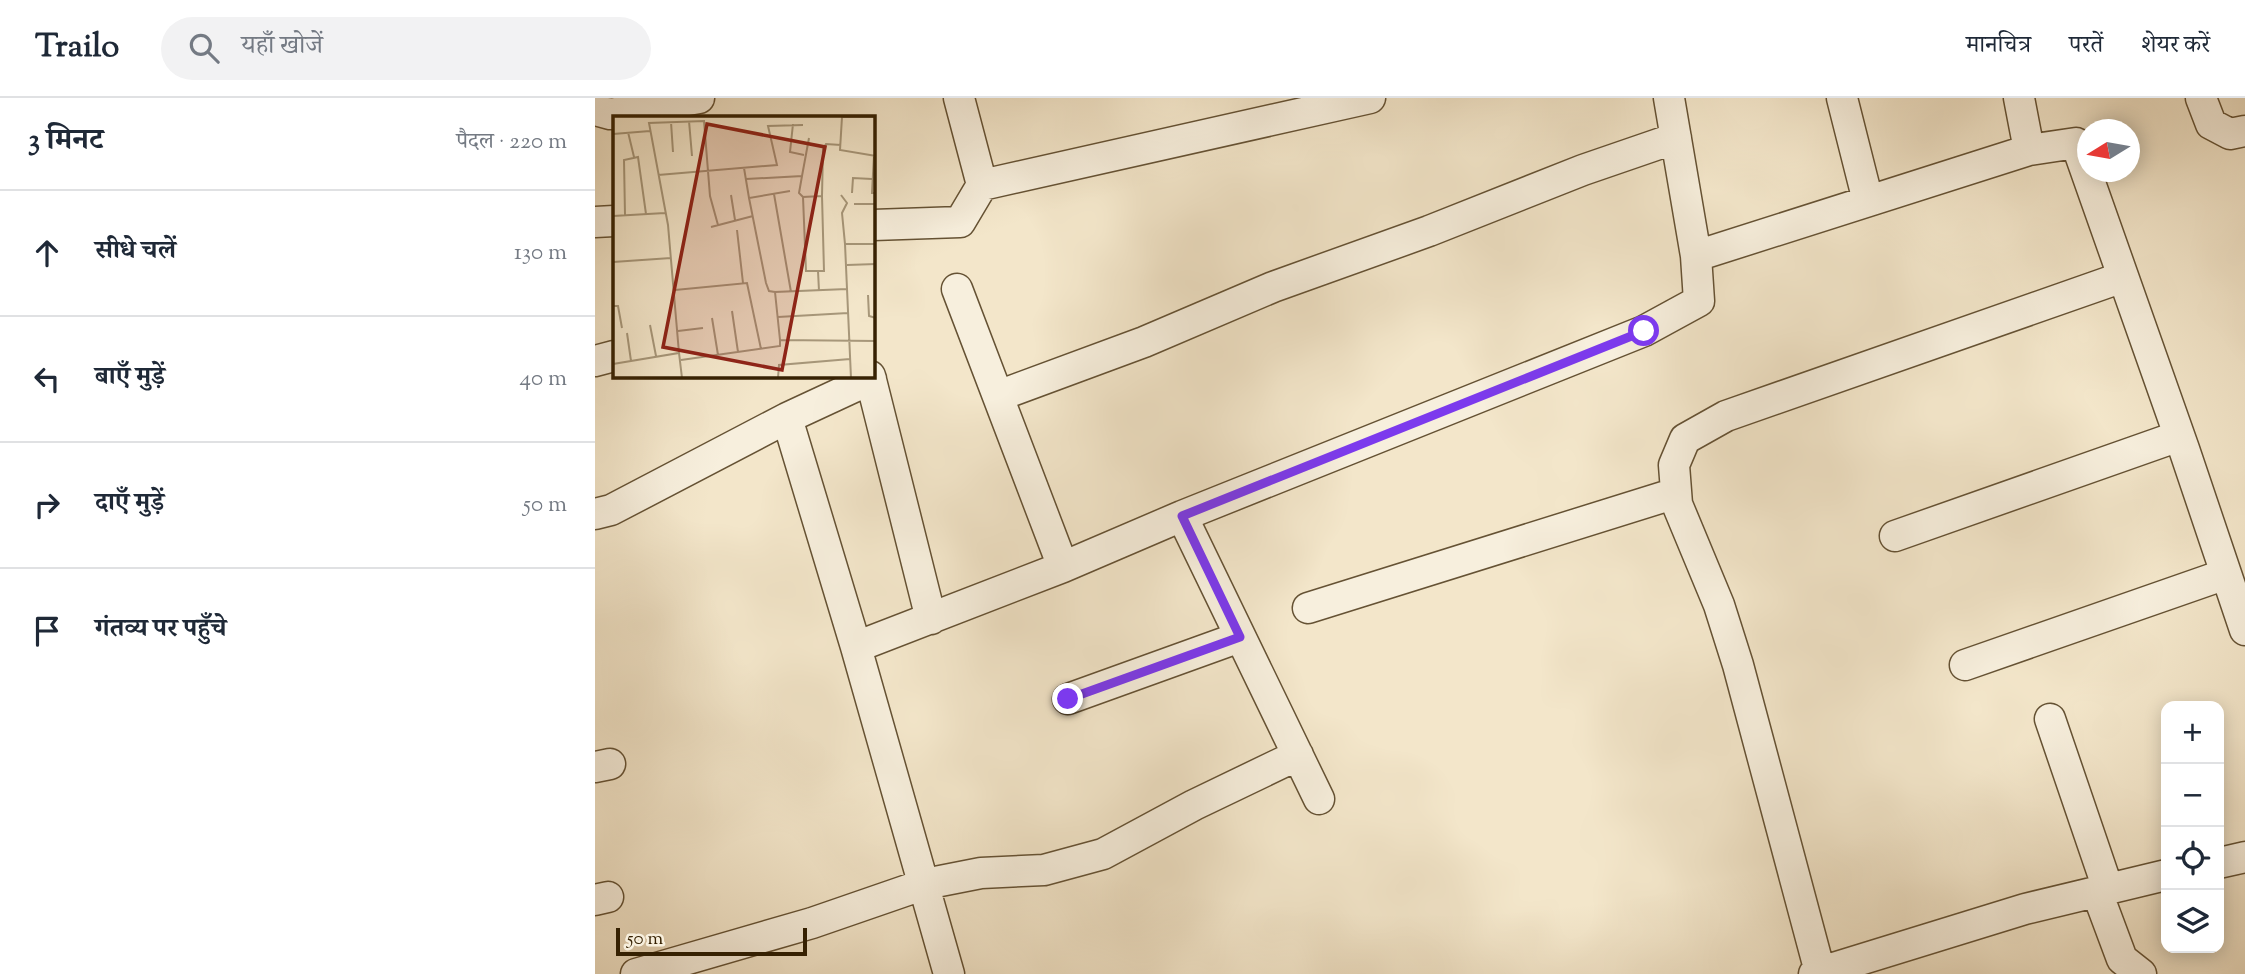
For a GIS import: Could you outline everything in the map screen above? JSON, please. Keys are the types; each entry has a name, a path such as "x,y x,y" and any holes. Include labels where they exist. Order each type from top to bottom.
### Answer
{"street":[{"path":"595,110 610,114 699,98"},
{"path":"875,225 960,222 982,185 959,98"},
{"path":"982,185 1370,98"},
{"path":"856,646 1063,567 1182,516 1644,331 1699,301 1696,256 1669,98"},
{"path":"1842,98 1868,201"},
{"path":"2019,98 2029,150"},
{"path":"2201,98 2211,124 2230,134 2245,131"},
{"path":"998,396 1144,342 1273,287 1429,231 1583,170 1676,138"},
{"path":"1696,256 2029,150 2076,143 2245,630"},
{"path":"595,222 613,221"},
{"path":"2123,277 1726,416 1685,439 1674,465 1677,504 1719,605 1738,666 1817,973 2025,909 2161,876"},
{"path":"957,289 1063,567"},
{"path":"595,361 613,356"},
{"path":"595,514 611,510 870,378 931,619"},
{"path":"787,418 856,646 949,974"},
{"path":"1895,536 2179,436"},
{"path":"1308,608 1676,493"},
{"path":"1182,516 1319,799"},
{"path":"1965,665 2226,574"},
{"path":"1068,699 1240,637"},
{"path":"2049,719 2122,960 2141,974"},
{"path":"636,974 812,923 925,884 981,873 1044,870 1103,854 1194,805 1298,755"},
{"path":"2224,862 2245,856"}],"route":[{"path":"1068,699 1240,637 1182,516 1644,331"}]}
